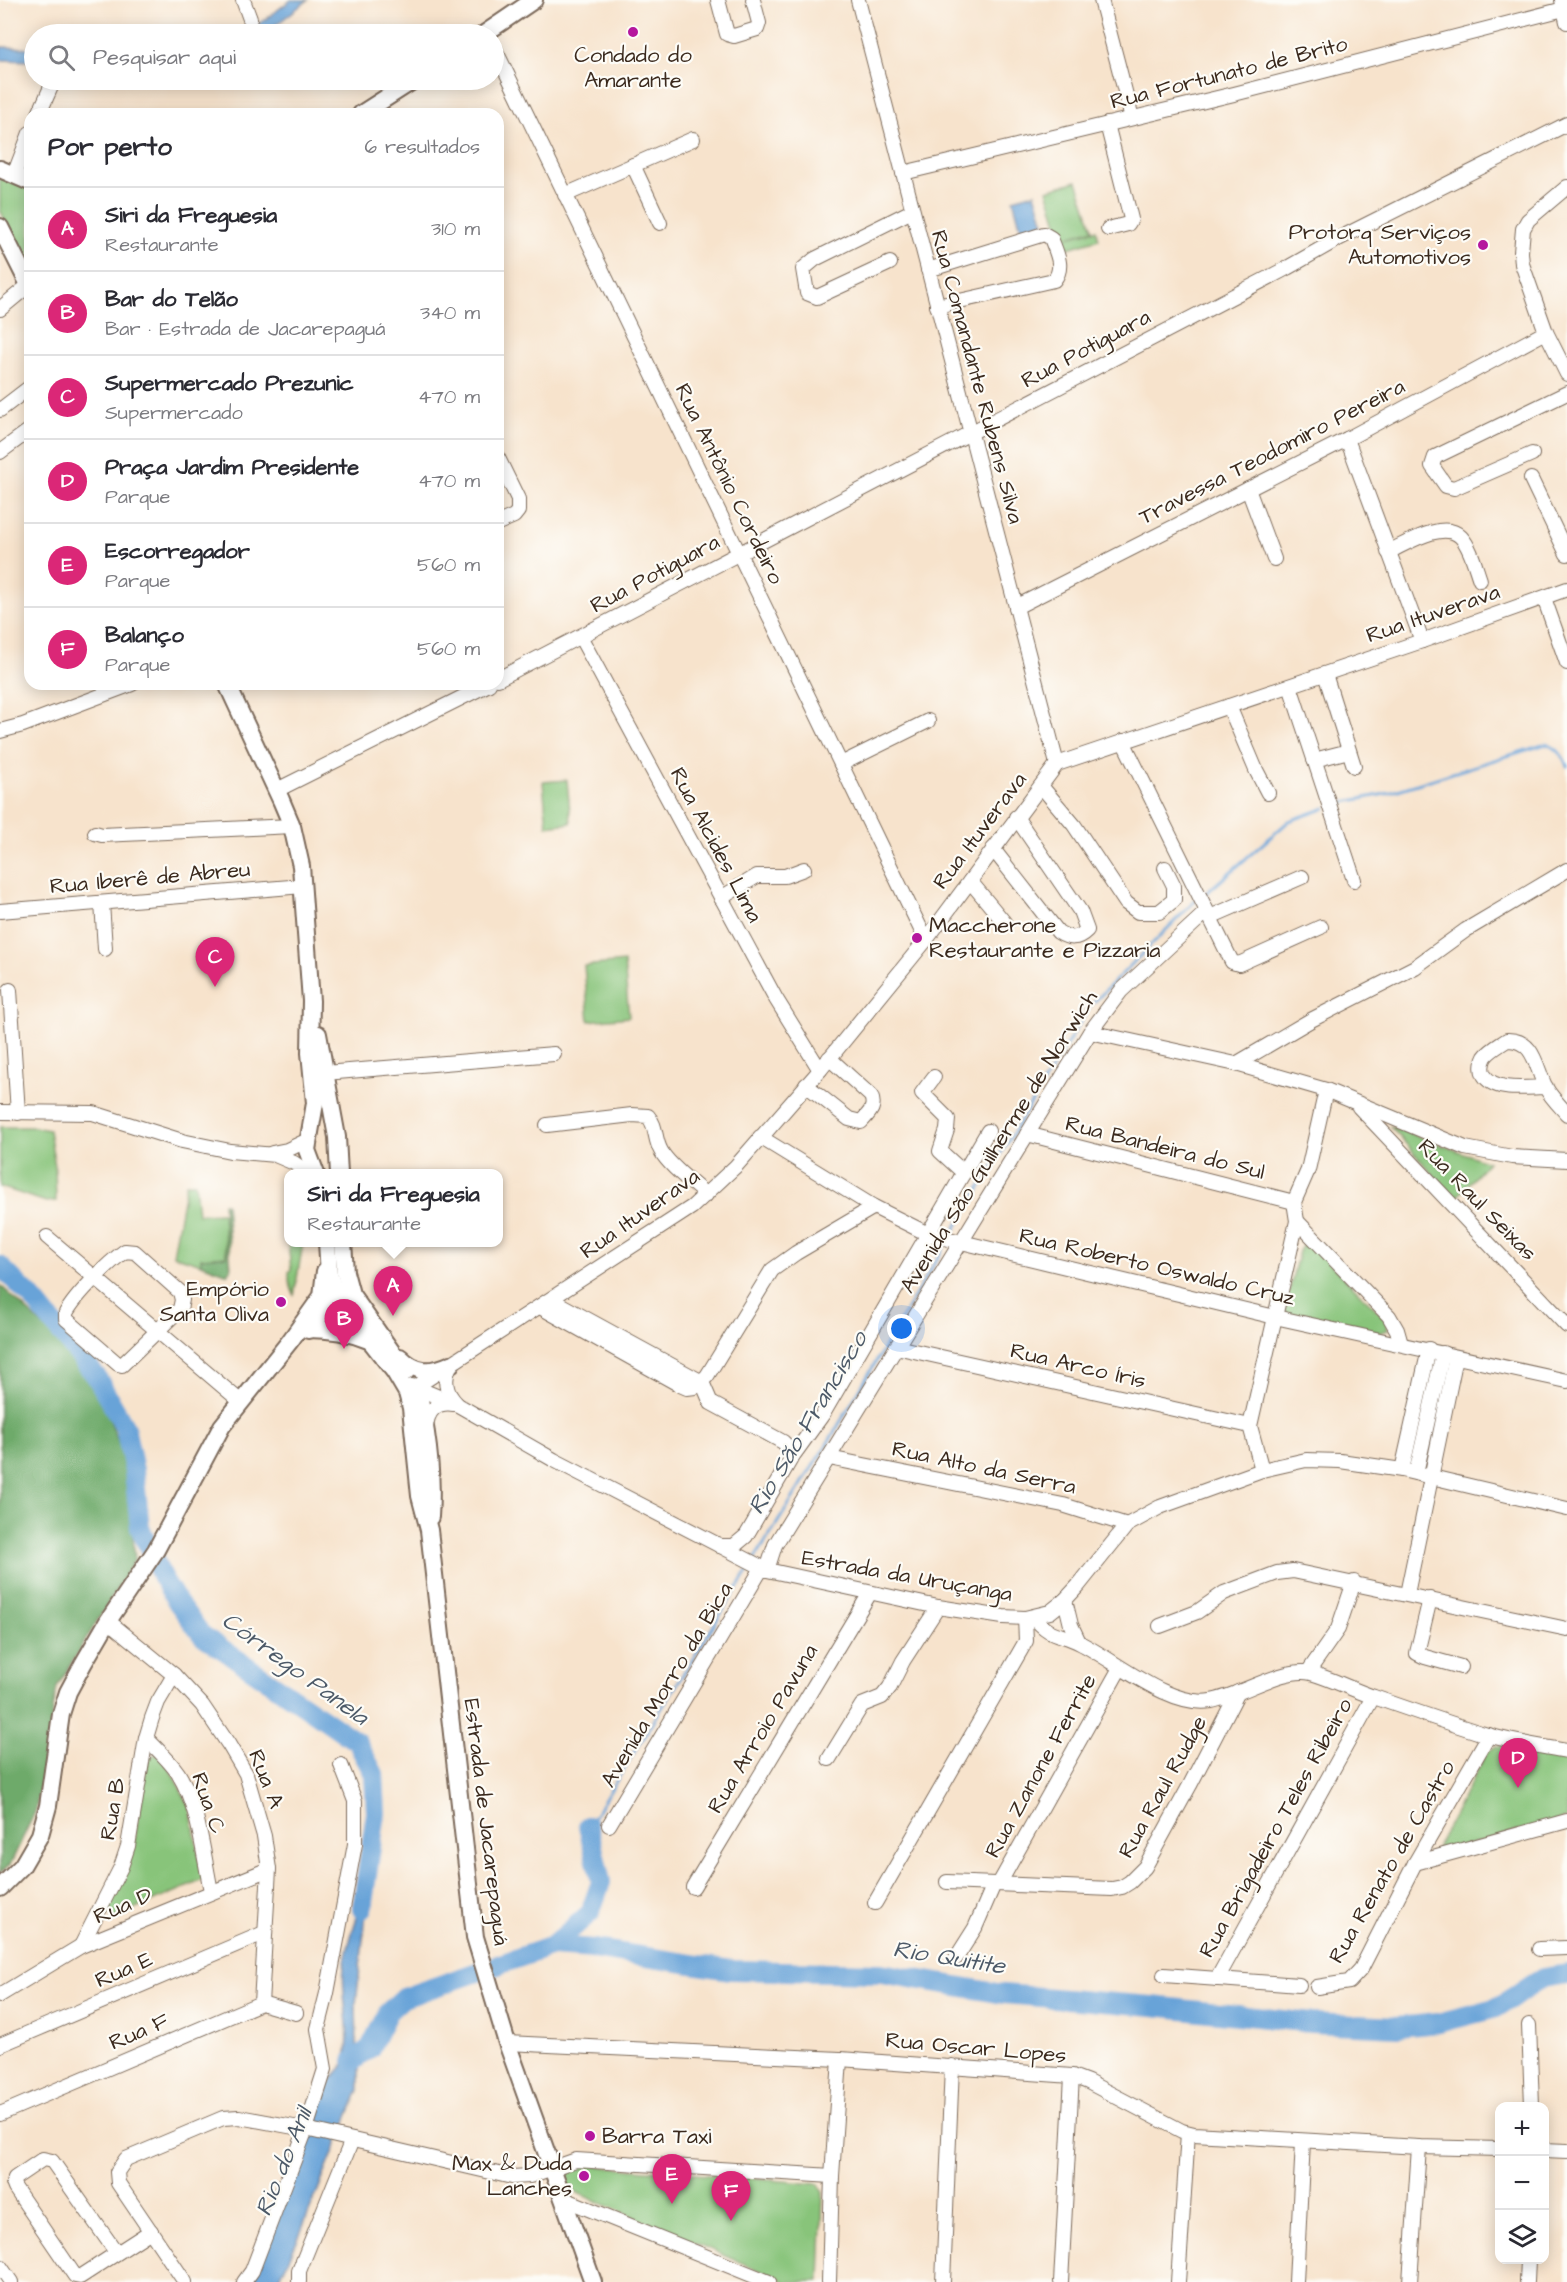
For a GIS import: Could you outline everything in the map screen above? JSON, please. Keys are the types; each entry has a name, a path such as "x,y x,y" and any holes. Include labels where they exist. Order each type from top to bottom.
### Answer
{"main road":[{"path":"504,24 534,0"},
{"path":"370,108 398,90"},
{"path":"0,227 24,276"},
{"path":"230,690 292,826 303,886 312,1001 337,1137 339,1169"},
{"path":"312,1001 310,1053 315,1114 308,1140 309,1156 314,1169"},
{"path":"308,1140 319,1137 329,1143 332,1169"},
{"name":"Estrada de Jacarepaguá","path":"343,1247 349,1290 358,1307 388,1344 413,1394 426,1430 432,1495 429,1530"},
{"path":"0,1888 22,1866 40,1835 48,1806 61,1714 68,1692 108,1621 156,1550 222,1426 290,1341 322,1296 327,1251"},
{"name":"Estrada de Jacarepaguá","path":"327,1251 337,1298 413,1394 420,1496 429,1530 475,1937 507,2043 593,2282"},
{"path":"290,1341 308,1329 337,1298 343,1287 345,1272"},
{"path":"308,1329 355,1335 368,1340"},
{"path":"388,1344 407,1364 418,1370 434,1371 451,1364"}],"street":[{"path":"243,0 250,19"},
{"path":"718,0 728,34 734,36 757,29 759,23 753,0"},
{"name":"Rua Comandante Rubens Silva","path":"858,0 969,434 1057,764"},
{"path":"1101,0 1132,118"},
{"name":"Rua Fortunato de Brito","path":"903,173 1565,10"},
{"name":"Rua Antônio Cordeiro","path":"504,70 926,940"},
{"path":"42,108 50,90"},
{"path":"1107,124 1131,219 1128,224 1107,229"},
{"name":"Rua Potiguara","path":"504,677 1340,238 1567,124"},
{"path":"565,195 693,139"},
{"path":"15,176 24,151"},
{"path":"633,165 660,223"},
{"path":"1567,187 1528,220 1521,241 1522,264 1546,332 1567,374"},
{"path":"890,263 817,297 807,293 803,268 815,259 912,211"},
{"path":"928,270 1044,234 1051,238 1058,258 1060,268 1054,279 937,306"},
{"path":"0,309 24,290"},
{"name":"Travessa Teodomiro Pereira","path":"1016,607 1347,439 1546,332"},
{"path":"0,410 24,392"},
{"path":"1532,454 1454,488 1446,486 1432,466 1435,457 1567,393"},
{"path":"0,452 24,434"},
{"path":"1347,439 1422,641"},
{"path":"504,470 518,499 518,511 514,516 504,520"},
{"path":"1531,479 1567,554"},
{"path":"1248,489 1274,559"},
{"path":"1388,552 1429,533 1443,529 1454,532 1461,537 1468,549 1480,580"},
{"name":"Rua Ituverava","path":"413,1394 451,1364 692,1208 729,1173 824,1064 926,940 1057,764 1422,641 1567,589"},
{"path":"1544,598 1567,663"},
{"name":"Rua Alcides Lima","path":"581,638 776,999 824,1064 871,1096 874,1103 873,1108 861,1122 849,1119 806,1085"},
{"path":"1325,674 1354,766"},
{"path":"1290,686 1354,880"},
{"path":"0,731 116,690"},
{"path":"277,790 477,690"},
{"path":"1229,706 1268,793"},
{"path":"841,764 928,721"},
{"path":"1123,741 1204,907 1235,964 1321,927"},
{"path":"1314,760 1349,751"},
{"path":"1041,786 1074,825 1126,903 1138,912 1159,912 1173,900 1174,886 1165,868"},
{"path":"993,849 1058,932 1074,938 1087,930 1080,911 1016,817"},
{"path":"95,833 102,836 292,826"},
{"path":"721,898 757,876 785,876 804,869"},
{"path":"1236,1064 1311,1020 1415,967 1466,930 1566,874"},
{"name":"Avenida São Guilherme de Norwich","path":"757,1566 775,1545 829,1458 956,1241 1027,1134 1090,1032 1121,991 1204,907 1302,877"},
{"path":"969,881 1004,922"},
{"name":"Rua Iberê de Abreu","path":"0,911 303,886"},
{"path":"102,903 105,949"},
{"path":"10,990 18,1113"},
{"path":"1090,1032 1236,1064 1326,1090 1465,1148 1486,1154 1567,1160"},
{"path":"1546,1087 1513,1087 1494,1084 1483,1074 1483,1060 1507,1040 1522,1042 1539,1068 1546,1087 1567,1114"},
{"path":"325,1073 554,1054"},
{"path":"934,1077 922,1094 948,1119 940,1151 964,1173"},
{"path":"1262,1470 1251,1426 1297,1221 1294,1202 1308,1170 1326,1090"},
{"name":"Rua Raul Seixas","path":"1356,1104 1567,1326"},
{"path":"0,1112 93,1113 182,1141 284,1158 303,1169"},
{"path":"547,1125 632,1115 648,1116 653,1121 657,1141 665,1157 706,1195"},
{"name":"Avenida São Guilherme de Norwich","path":"743,1540 792,1458 823,1414 931,1234 988,1131"},
{"name":"Rua Bandeira do Sul","path":"1027,1134 1294,1202"},
{"name":"Rua Roberto Oswaldo Cruz","path":"760,1137 874,1207 931,1234 1275,1317 1567,1381"},
{"path":"264,1154 287,1150 308,1140"},
{"path":"546,1303 678,1384 693,1388 702,1382 772,1270 796,1253 874,1207"},
{"path":"1297,1221 1389,1316 1397,1330 1401,1344"},
{"path":"47,1237 240,1401"},
{"path":"125,1251 135,1252 180,1292 182,1300 180,1309 157,1332 122,1365 66,1318 69,1308 120,1255 125,1251"},
{"name":"Rua Arco Íris","path":"896,1347 1251,1426"},
{"path":"1402,1470 1429,1349"},
{"path":"1416,1473 1449,1355"},
{"path":"1407,1594 1430,1477 1449,1355"},
{"path":"451,1364 447,1370 446,1384 450,1396 458,1405"},
{"path":"702,1382 711,1402 783,1442 790,1449 792,1458"},
{"name":"Estrada da Uruçanga","path":"413,1394 458,1405 554,1460 757,1566 870,1593 1003,1617 1030,1618 1050,1612 1065,1600 1127,1525 1160,1507 1262,1470 1306,1460 1323,1459 1402,1470 1567,1509"},
{"path":"426,1430 429,1414 435,1406 448,1403 458,1405"},
{"path":"783,1442 807,1437"},
{"name":"Rua Alto da Serra","path":"829,1458 1063,1505 1127,1525"},
{"path":"715,1544 729,1547 743,1540"},
{"path":"743,1540 742,1550 757,1566"},
{"name":"Avenida Morro da Bica","path":"609,1825 757,1566"},
{"path":"1160,1626 1197,1612 1224,1593 1277,1573 1293,1571 1307,1572 1567,1629"},
{"path":"1308,1672 1338,1629 1354,1582"},
{"name":"Rua Arroio Pavuna","path":"693,1887 870,1593"},
{"path":"1430,1599 1417,1653 1425,1658 1461,1667"},
{"path":"1065,1600 1071,1625 1079,1642"},
{"path":"829,1759 862,1705 882,1697 890,1687 903,1661 938,1607"},
{"path":"875,1903 1026,1641 1030,1618 1054,1635 1079,1642 1120,1668 1183,1700 1196,1703 1212,1701 1287,1674 1308,1672 1373,1697 1489,1735 1567,1751"},
{"name":"Rua A","path":"108,1621 174,1675 202,1705 246,1774 264,1836 269,1869 261,2003"},
{"name":"Rua Zanone Ferrite","path":"956,1958 1120,1668"},
{"name":"Rua B","path":"81,1946 121,1867 128,1846 146,1738 158,1702 174,1675"},
{"name":"Rua Raul Rudge","path":"997,1884 1112,1889 1130,1882 1145,1867 1238,1692"},
{"name":"Rua Brigadeiro Teles Ribeiro","path":"1217,1979 1373,1697"},
{"path":"1212,1701 1220,1713 1222,1723"},
{"name":"Rua Renato de Castro","path":"1317,1987 1349,1982 1361,1969 1415,1863 1489,1735"},
{"name":"Rua C","path":"146,1738 178,1773 188,1794 197,1821 211,1891"},
{"path":"244,2282 252,2271 308,2130 325,2069 318,2029 326,2000 355,1844 355,1801 341,1765"},
{"path":"1415,1863 1567,1821"},
{"name":"Rua D","path":"0,1995 81,1946 269,1869"},
{"path":"947,1882 997,1884"},
{"name":"Rua E","path":"0,2045 264,1933"},
{"path":"1539,1949 1567,1948"},
{"path":"1164,1975 1299,1984"},
{"path":"261,2003 296,2013"},
{"name":"Rua F","path":"0,2114 261,2003"},
{"path":"1529,2025 1532,2102"},
{"name":"Rua Oscar Lopes","path":"507,2043 840,2059 1072,2076 1188,2133 1419,2147 1495,2149"},
{"path":"829,2282 832,2176 840,2059"},
{"path":"943,2282 952,2066"},
{"path":"1061,2282 1072,2076"},
{"path":"185,2282 118,2183 118,2167 126,2159 223,2118 238,2117 308,2130 512,2177 530,2176 581,2160 832,2176"},
{"path":"1178,2282 1188,2133"},
{"path":"299,2282 299,2271 347,2139"},
{"path":"1296,2282 1303,2141"},
{"path":"1410,2282 1419,2147"},
{"path":"1549,2150 1567,2151"},
{"path":"116,2252 52,2161 43,2159 15,2178 13,2183 15,2188 75,2276 80,2277 151,2231"},
{"path":"564,2199 769,2282"},
{"path":"1527,2282 1528,2264"},
{"path":"0,2266 11,2282"}],"green space":[{"path":"0,175 24,185 24,257 0,210"},
{"path":"1077,181 1093,229 1068,237 1096,230 1099,239 1065,249 1047,190"},
{"path":"567,780 571,823 547,826 543,782"},
{"path":"624,962 629,1017 589,1021 584,966"},
{"path":"1390,1126 1488,1162 1455,1199"},
{"path":"0,1127 34,1127 49,1130 55,1166 56,1201 46,1202 0,1187"},
{"path":"186,1183 195,1183 198,1214 223,1213 226,1257 201,1258 201,1264 173,1255"},
{"path":"223,1203 226,1203 231,1270 228,1274 201,1264 201,1258 227,1256"},
{"path":"1303,1245 1311,1245 1386,1319 1388,1330 1379,1333 1285,1313 1299,1251"},
{"path":"288,1247 302,1247 294,1296 289,1281 291,1270"},
{"path":"0,1285 51,1333 100,1394 127,1464 135,1559 57,1687 36,1810 10,1865 0,1873"},
{"path":"1495,1746 1519,1747 1567,1757 1567,1818 1438,1853 1437,1846 1487,1752"},
{"path":"158,1754 163,1757 190,1807 203,1880 115,1918 110,1915 109,1908 133,1850 147,1762 151,1756"},
{"path":"574,2164 819,2184 823,2192 820,2281 787,2282 570,2190 561,2171"}],"water":[{"path":"291,0 308,0 277,24 258,24"},
{"path":"0,47 24,48 24,61 0,60"},
{"path":"1035,193 1044,223 1021,229 1013,199"},
{"path":"367,1883 367,1904 356,2004 359,2090 278,2282 249,2282 332,2078 344,2064 348,2041 344,1967"}],"waterway":[{"name":"Rio São Francisco","path":"1340,803 1385,794 1546,744 1560,752 1567,766"},
{"name":"Rio São Francisco","path":"1204,895 1289,821 1326,808"},
{"name":"Rio São Francisco","path":"952,1234 1090,1006 1196,900"},
{"name":"Rio São Francisco","path":"754,1560 832,1436 947,1242"},
{"name":"Córrego Panela","path":"0,1266 37,1303 96,1376 125,1427 134,1470 140,1528 162,1577 178,1603 202,1635 357,1742 374,1774 376,1813 362,1909"},
{"name":"Rio São Francisco","path":"588,1826 751,1566"},
{"name":"Rio São Francisco","path":"552,1946 590,1913 601,1882 588,1826"},
{"name":"Rio Quitite","path":"353,2061 370,2048 388,2012 403,1998 552,1946 594,1949 731,1970 881,1973 1003,1994 1153,2006 1312,2023 1398,2027 1438,2023 1496,2008 1543,1978 1567,1974"}],"place":[{"name":"Condado do Amarante","path":"633,32"},
{"name":"Protorq Serviços Automotivos","path":"1483,245"},
{"name":"Maccherone Restaurante e Pizzaria","path":"917,938"},
{"name":"Supermercado Prezunic","path":"215,987"},
{"name":"Empório Santa Oliva","path":"281,1302"},
{"name":"Siri da Freguesia","path":"393,1316"},
{"name":"Bar do Telão","path":"344,1349"},
{"name":"Praça Jardim Presidente","path":"1518,1788"},
{"name":"Barra Taxi","path":"590,2136"},
{"name":"Max & Duda Lanches","path":"584,2176"},
{"name":"Escorregador","path":"672,2204"},
{"name":"Balanço","path":"731,2221"}],"water label":[{"name":"Rio do Anil","path":"284,2162"}]}
